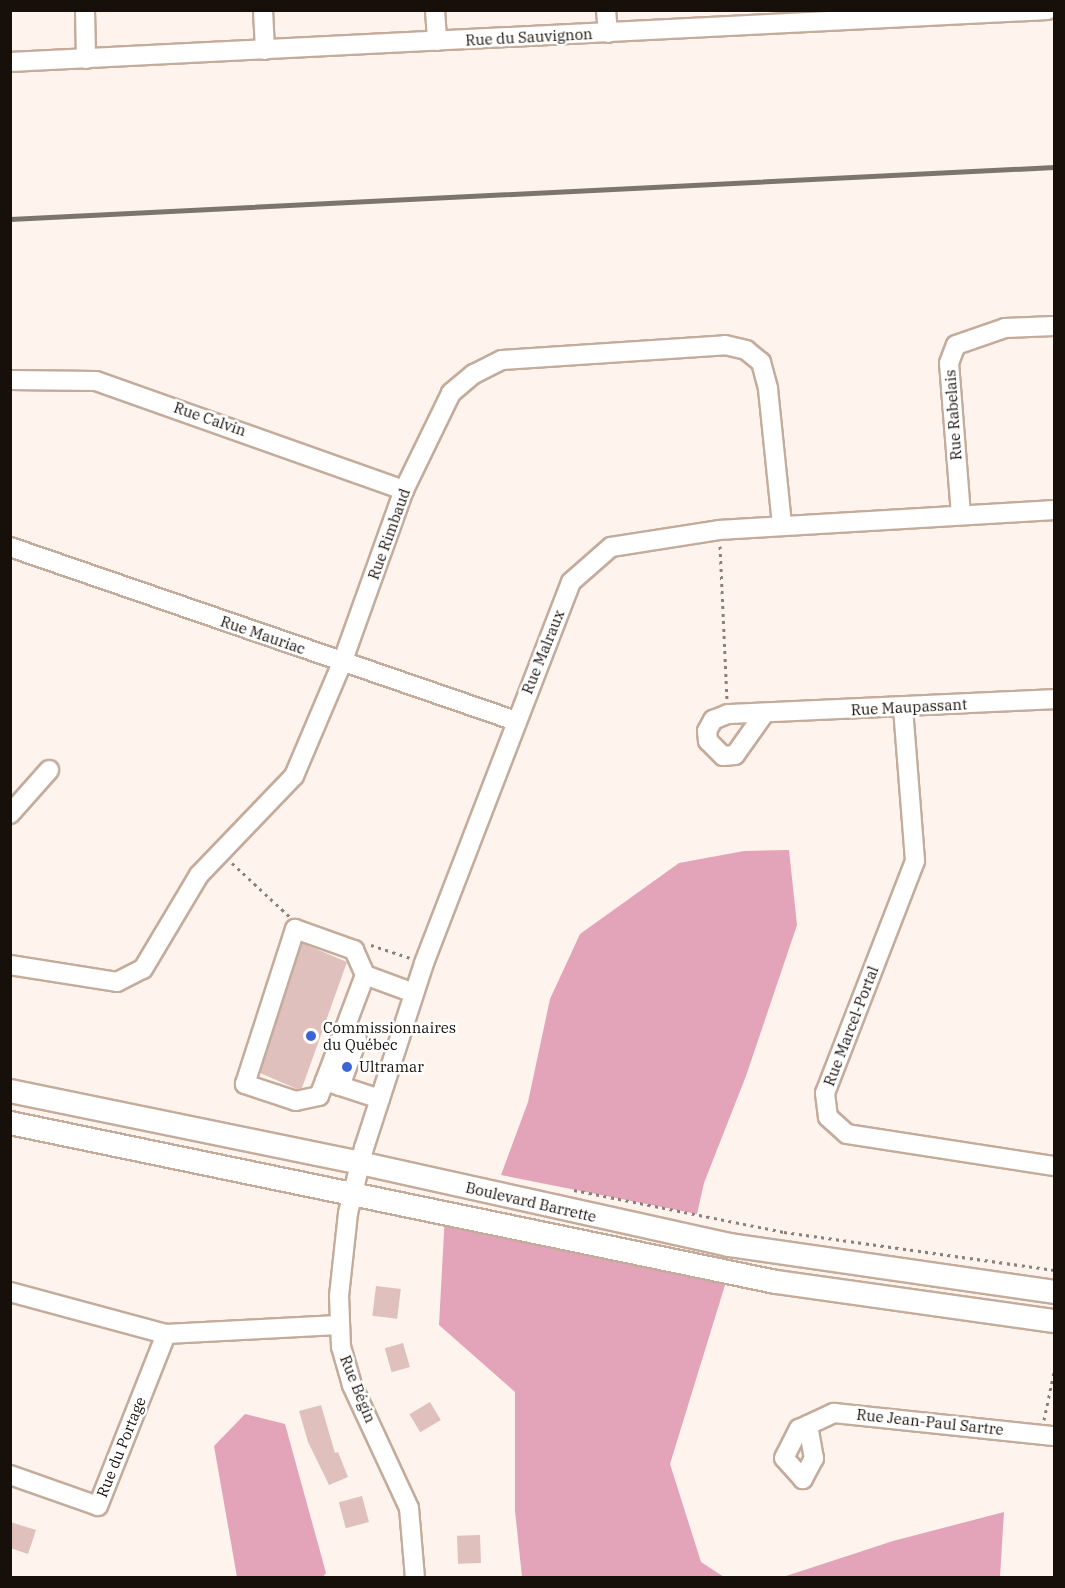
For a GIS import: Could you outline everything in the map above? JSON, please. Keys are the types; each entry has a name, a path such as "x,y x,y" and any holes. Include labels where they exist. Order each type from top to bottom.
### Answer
{"main road":[{"name":"Boulevard Barrette","path":"10,1091 360,1163 729,1245 1054,1292"},
{"name":"Boulevard Barrette","path":"10,1123 776,1281 1054,1321"}],"street":[{"path":"85,10 86,59"},
{"path":"263,10 265,50"},
{"path":"435,10 437,41"},
{"path":"606,10 608,33"},
{"name":"Rue du Sauvignon","path":"10,62 1048,10"},
{"name":"Rue Rabelais","path":"961,515 950,363 956,345 1005,328 1054,326"},
{"name":"Rue Rimbaud","path":"10,965 117,982 143,969 199,875 294,776 342,663 404,490 451,393 474,374 502,360 725,345 746,350 761,362 768,389 782,525"},
{"name":"Rue Calvin","path":"10,380 96,381 404,490"},
{"name":"Rue Malraux","path":"356,1194 360,1163 414,993 571,582 611,547 719,530 1054,510"},
{"name":"Rue Mauriac","path":"10,547 516,721"},
{"name":"Rue Maupassant","path":"728,714 903,708 1054,699"},
{"name":"Rue Marcel-Portal","path":"903,708 915,861 825,1093 828,1117 847,1134 1054,1166"},
{"path":"728,714 713,720 707,731 708,741 723,756 735,755 764,714"},
{"path":"10,814 49,770"},
{"path":"295,929 354,950 365,975 343,1035 357,1040 333,1083 319,1096 296,1101 245,1084 295,929"},
{"path":"365,975 414,993"},
{"path":"333,1083 380,1099"},
{"name":"Rue Bégin","path":"356,1194 348,1213 338,1325 352,1385 409,1508 416,1578"},
{"path":"10,1292 166,1334 338,1325"},
{"name":"Rue du Portage","path":"10,1475 98,1506 166,1334"},
{"name":"Rue Jean-Paul Sartre","path":"808,1425 834,1413 1048,1435"}],"path":[{"path":"719,530 728,714"},
{"name":"Boulevard Barrette","path":"571,1189 784,1232 1054,1270"},
{"path":"1048,1435 1054,1372"}],"shaded area":[{"path":"789,850 797,925 746,1076 704,1183 697,1214 501,1175 528,1102 550,999 580,934 679,863 744,851"},
{"path":"445,1214 729,1272 670,1464 701,1562 724,1577 522,1577 515,1511 515,1392 439,1325"},
{"path":"245,1414 285,1424 326,1573 323,1577 237,1577 214,1446"},
{"path":"1004,1512 1000,1577 783,1577 893,1541"}],"building":[{"path":"302,943 347,962 302,1088 297,1089 260,1073"},
{"path":"376,1286 401,1289 397,1319 372,1316"},
{"path":"403,1343 410,1367 392,1372 385,1348"},
{"path":"430,1402 441,1420 420,1432 409,1414"},
{"path":"321,1405 335,1453 338,1452 348,1477 329,1485 308,1442 299,1411"},
{"path":"362,1496 369,1522 346,1528 339,1502"},
{"path":"10,1522 36,1530 28,1554 10,1548"},
{"path":"480,1535 481,1563 458,1564 457,1536"}],"railway":[{"path":"10,219 1054,167"}],"place":[{"name":"Commissionnaires du Québec","path":"311,1036"},
{"name":"Ultramar","path":"347,1067"}]}
